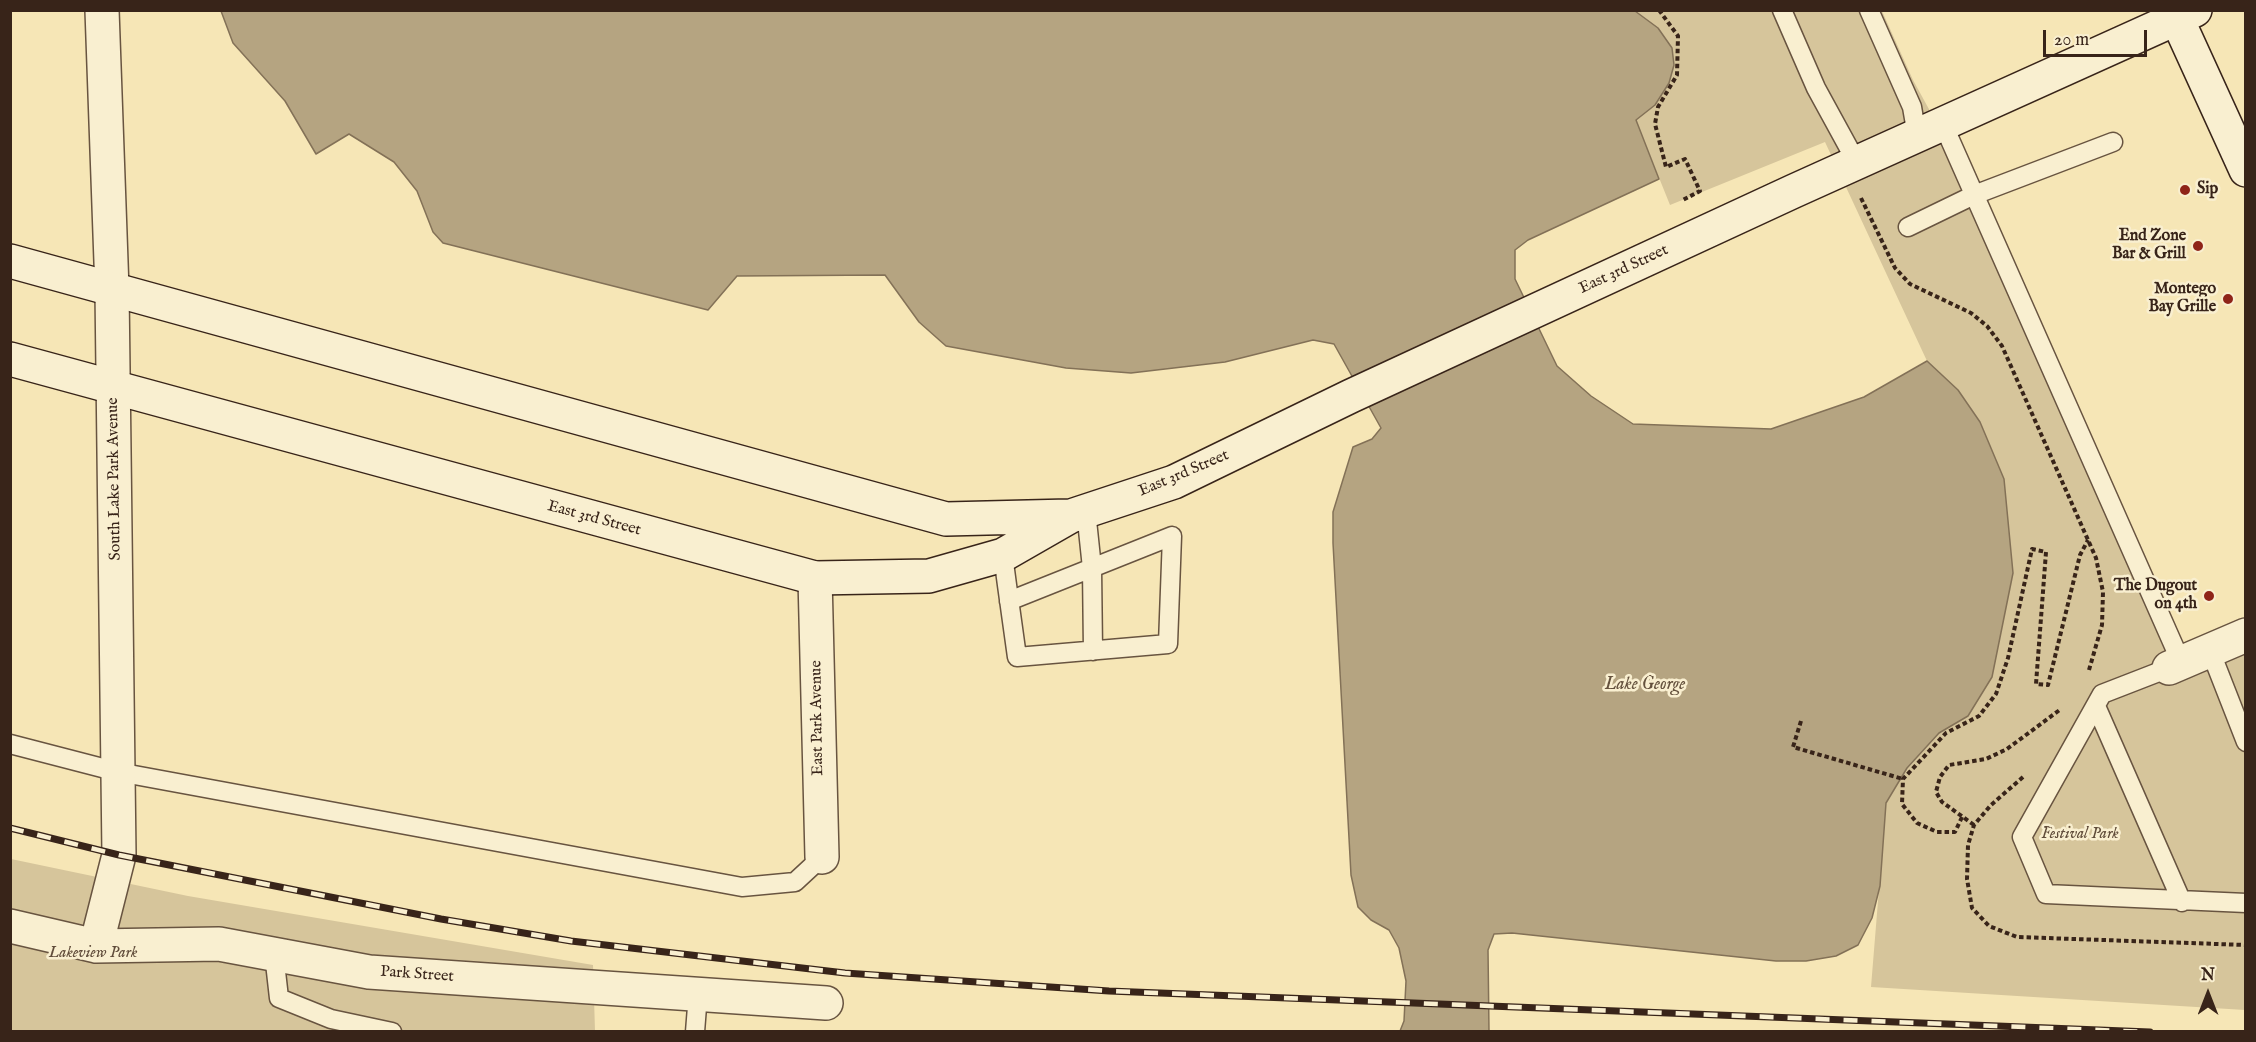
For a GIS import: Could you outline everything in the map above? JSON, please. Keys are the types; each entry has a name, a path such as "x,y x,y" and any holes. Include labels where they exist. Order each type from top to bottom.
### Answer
{"street":[{"name":"South Lake Park Avenue","path":"96,946 119,855 112,290 102,10"},
{"name":"East 3rd Street","path":"10,359 815,578 929,576 1003,555 1078,514 1174,482 1352,396 2182,13"},
{"path":"2182,13 2246,170"},
{"name":"East 3rd Street","path":"10,261 946,519 1078,514"},
{"name":"East Park Avenue","path":"815,578 822,857"},
{"path":"2187,660 2246,635"},
{"name":"Park Street","path":"10,926 96,946 219,944 369,972 826,1003"}],"lane":[{"path":"1782,10 1852,166"},
{"path":"1869,10 1912,107 1974,195 2187,660 2246,742"},
{"path":"1908,227 1974,195 2113,142"},
{"path":"1078,514 1092,568 1093,651"},
{"path":"1003,555 1009,601 1017,657 1168,644 1172,536 1009,601"},
{"path":"2187,660 2102,694 2022,837 2046,894 2182,902 2246,903"},
{"path":"2096,706 2182,902"},
{"path":"10,744 118,772 742,887 795,882 822,857"},
{"path":"274,954 279,998 331,1019 392,1032"},
{"path":"695,1032 698,994"}],"path":[{"path":"1659,10 1678,36 1677,75 1658,107 1655,124 1666,167 1684,159 1700,191 1682,201"},
{"path":"1852,166 1895,268 1910,284 1971,313 1987,326 2002,346 2096,558 2103,592 2102,625 2085,678"},
{"path":"1962,817 1954,832 1937,832 1917,823 1902,804 1903,779 1946,733 1979,716 1996,694 2008,658 2032,549 2046,552 2036,684 2048,685 2080,555 2088,539"},
{"path":"1974,825 1942,802 1936,792 1940,777 1949,765 1986,759 2007,749 2067,705"},
{"path":"1801,721 1793,747 1903,779"}],"green space":[{"name":"Festival Park","path":"1592,11 1882,11 1913,80 1942,133 2179,670 2245,643 2245,1010 1871,987 1886,803 1907,768 1939,733 1968,716 2013,573 2004,479 1980,422 1958,390 1927,361 1825,142 1670,205"},
{"name":"Lakeview Park","path":"11,859 188,896 593,965 595,1031 11,1032"}],"water":[{"name":"Lake George","path":"221,11 1635,11 1658,28 1672,48 1674,65 1669,83 1655,105 1636,120 1659,179 1528,240 1515,250 1515,279 1557,366 1591,396 1633,424 1771,429 1864,397 1927,361 1958,390 1980,422 2004,479 2013,573 1992,677 1968,716 1939,733 1907,768 1886,803 1880,886 1872,918 1858,945 1836,956 1806,961 1776,961 1512,933 1494,934 1488,950 1489,1031 1400,1031 1404,1021 1406,981 1399,948 1389,930 1371,920 1358,907 1351,875 1333,543 1333,512 1353,447 1372,439 1381,428 1334,344 1313,340 1225,362 1131,373 1066,368 946,346 919,322 885,275 737,276 708,310 443,243 433,232 417,191 394,162 349,134 316,154 285,101 233,43"}],"railway":[{"path":"10,828 119,855 441,919 571,941 845,973 1109,991 2150,1032"}],"place":[{"name":"Sip","path":"2185,190"},
{"name":"End Zone Bar & Grill","path":"2198,246"},
{"name":"Montego Bay Grille","path":"2228,299"},
{"name":"The Dugout on 4th","path":"2209,596"}]}
